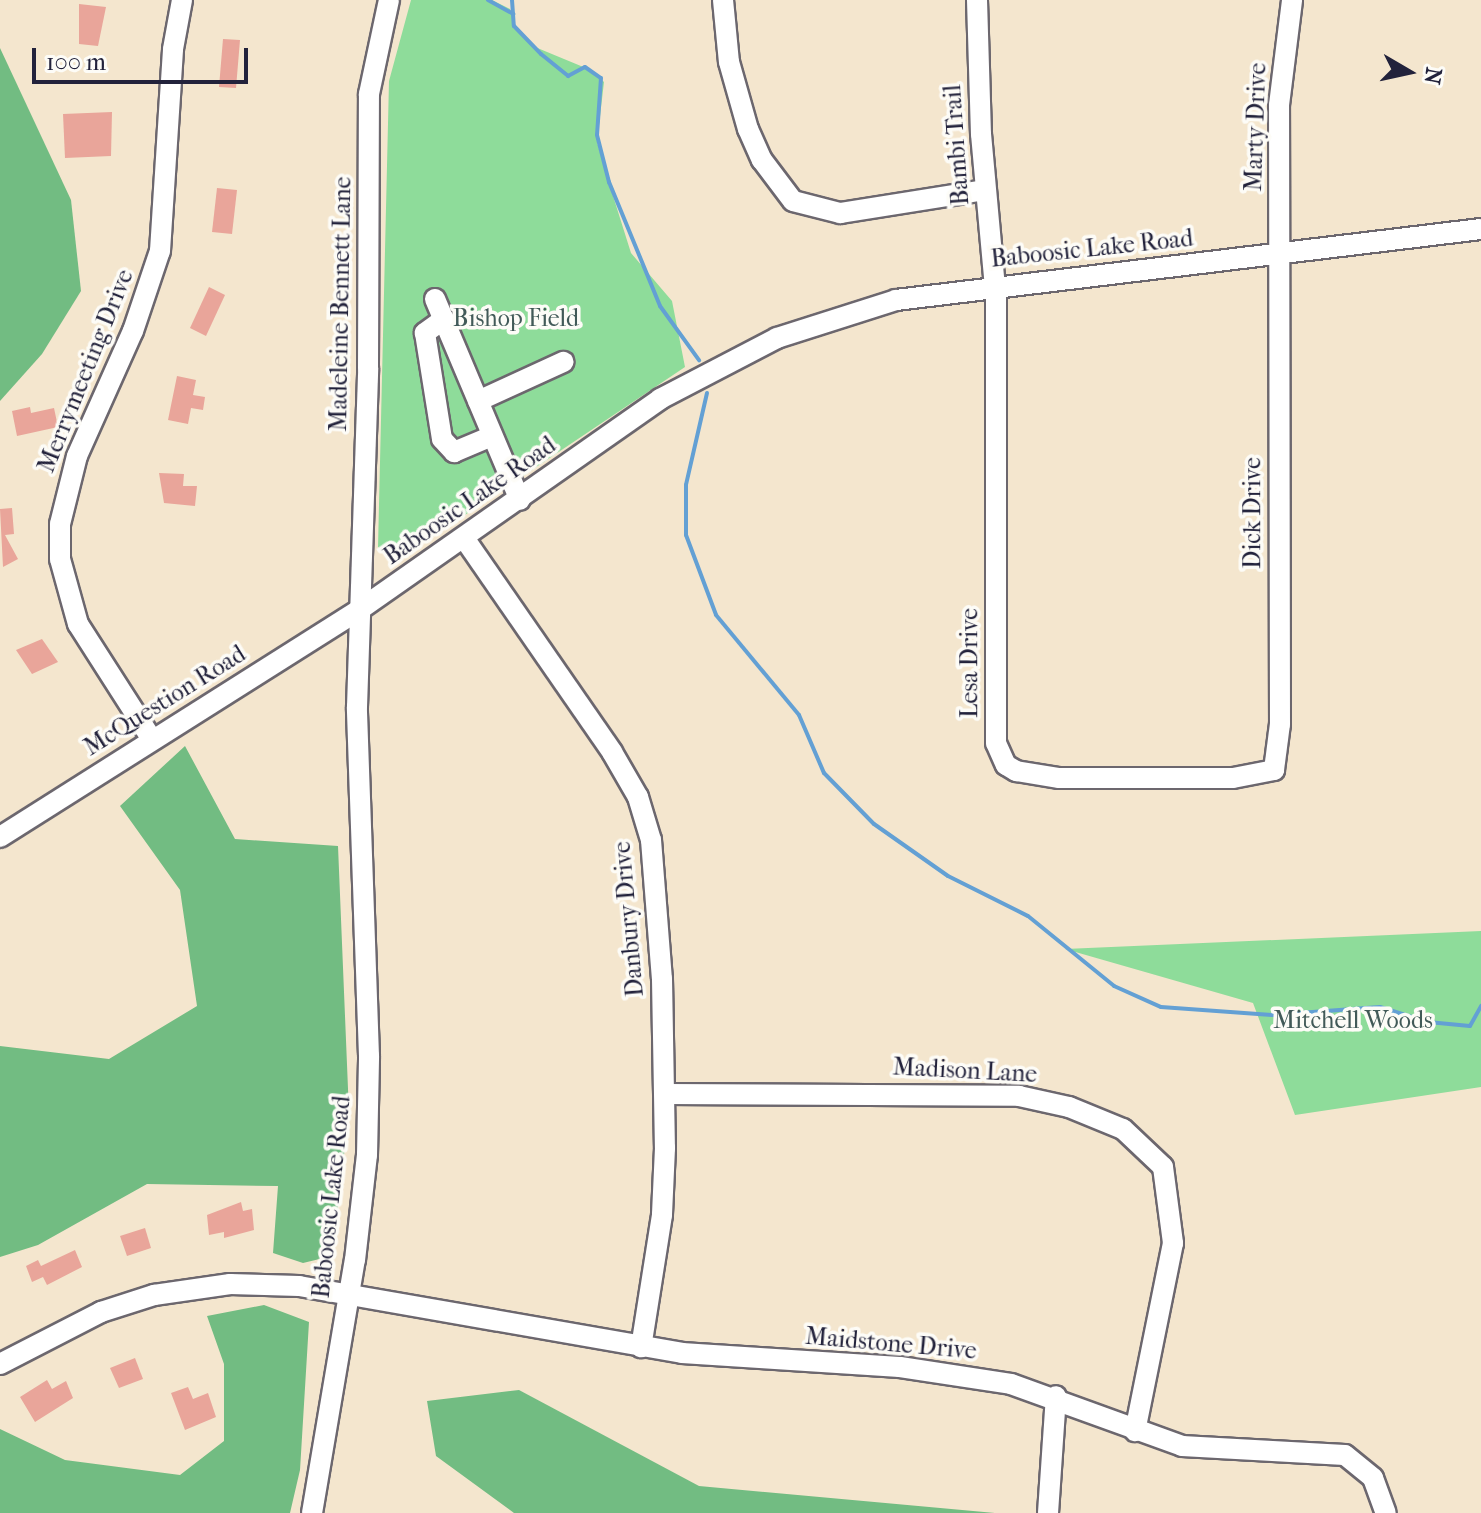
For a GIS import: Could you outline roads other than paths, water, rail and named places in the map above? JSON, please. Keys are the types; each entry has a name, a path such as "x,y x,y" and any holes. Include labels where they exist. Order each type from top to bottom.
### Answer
{"street":[{"name":"Merrymeeting Drive","path":"151,738 78,624 62,570 60,524 77,456 133,331 160,251 166,218 172,62 182,0"},
{"name":"Madeleine Bennett Lane","path":"359,610 368,368 369,94 389,0"},
{"path":"723,0 729,62 748,129 762,160 793,201 807,209 840,213 985,190"},
{"name":"Bambi Trail","path":"977,0 985,190 995,286"},
{"name":"Marty Drive","path":"1278,255 1279,105 1292,0"},
{"name":"Baboosic Lake Road","path":"312,1513 350,1293 369,1105 358,765 359,610 660,399 777,338 872,306 995,286 1481,229"},
{"name":"Dick Drive","path":"1274,770 1280,724 1278,255"},
{"name":"Lesa Drive","path":"995,286 995,726 1000,755 1016,771 1042,778 1233,778 1274,770"},
{"path":"435,299 520,500"},
{"path":"444,319 425,333 442,439 454,452 492,436"},
{"path":"478,401 563,362"},
{"name":"Danbury Drive","path":"464,538 638,797 651,840 666,1094 662,1215 641,1347"},
{"name":"McQuestion Road","path":"0,837 151,738 359,610"},
{"name":"Madison Lane","path":"666,1094 1019,1096 1069,1107 1131,1135 1163,1167 1173,1243 1135,1431"},
{"name":"Maidstone Drive","path":"0,1364 101,1312 181,1290 251,1283 350,1293 641,1347 736,1359 954,1373 1056,1396 1135,1431 1210,1450 1333,1451 1373,1478 1386,1513"},
{"path":"1048,1513 1056,1396"}],"waterway":[{"path":"488,0 513,14"},
{"path":"512,0 514,26 541,54 568,76 585,67 601,78 597,135 609,182 660,306 699,360"},
{"path":"707,393 686,485 686,535 716,615 799,715 824,773 874,824 948,876 1028,916 1114,986 1161,1007 1272,1015 1380,1007 1428,1022 1470,1026 1481,1006"}],"park label":[{"name":"Bishop Field","path":"516,319"},
{"name":"Mitchell Woods","path":"1353,1021"}]}
